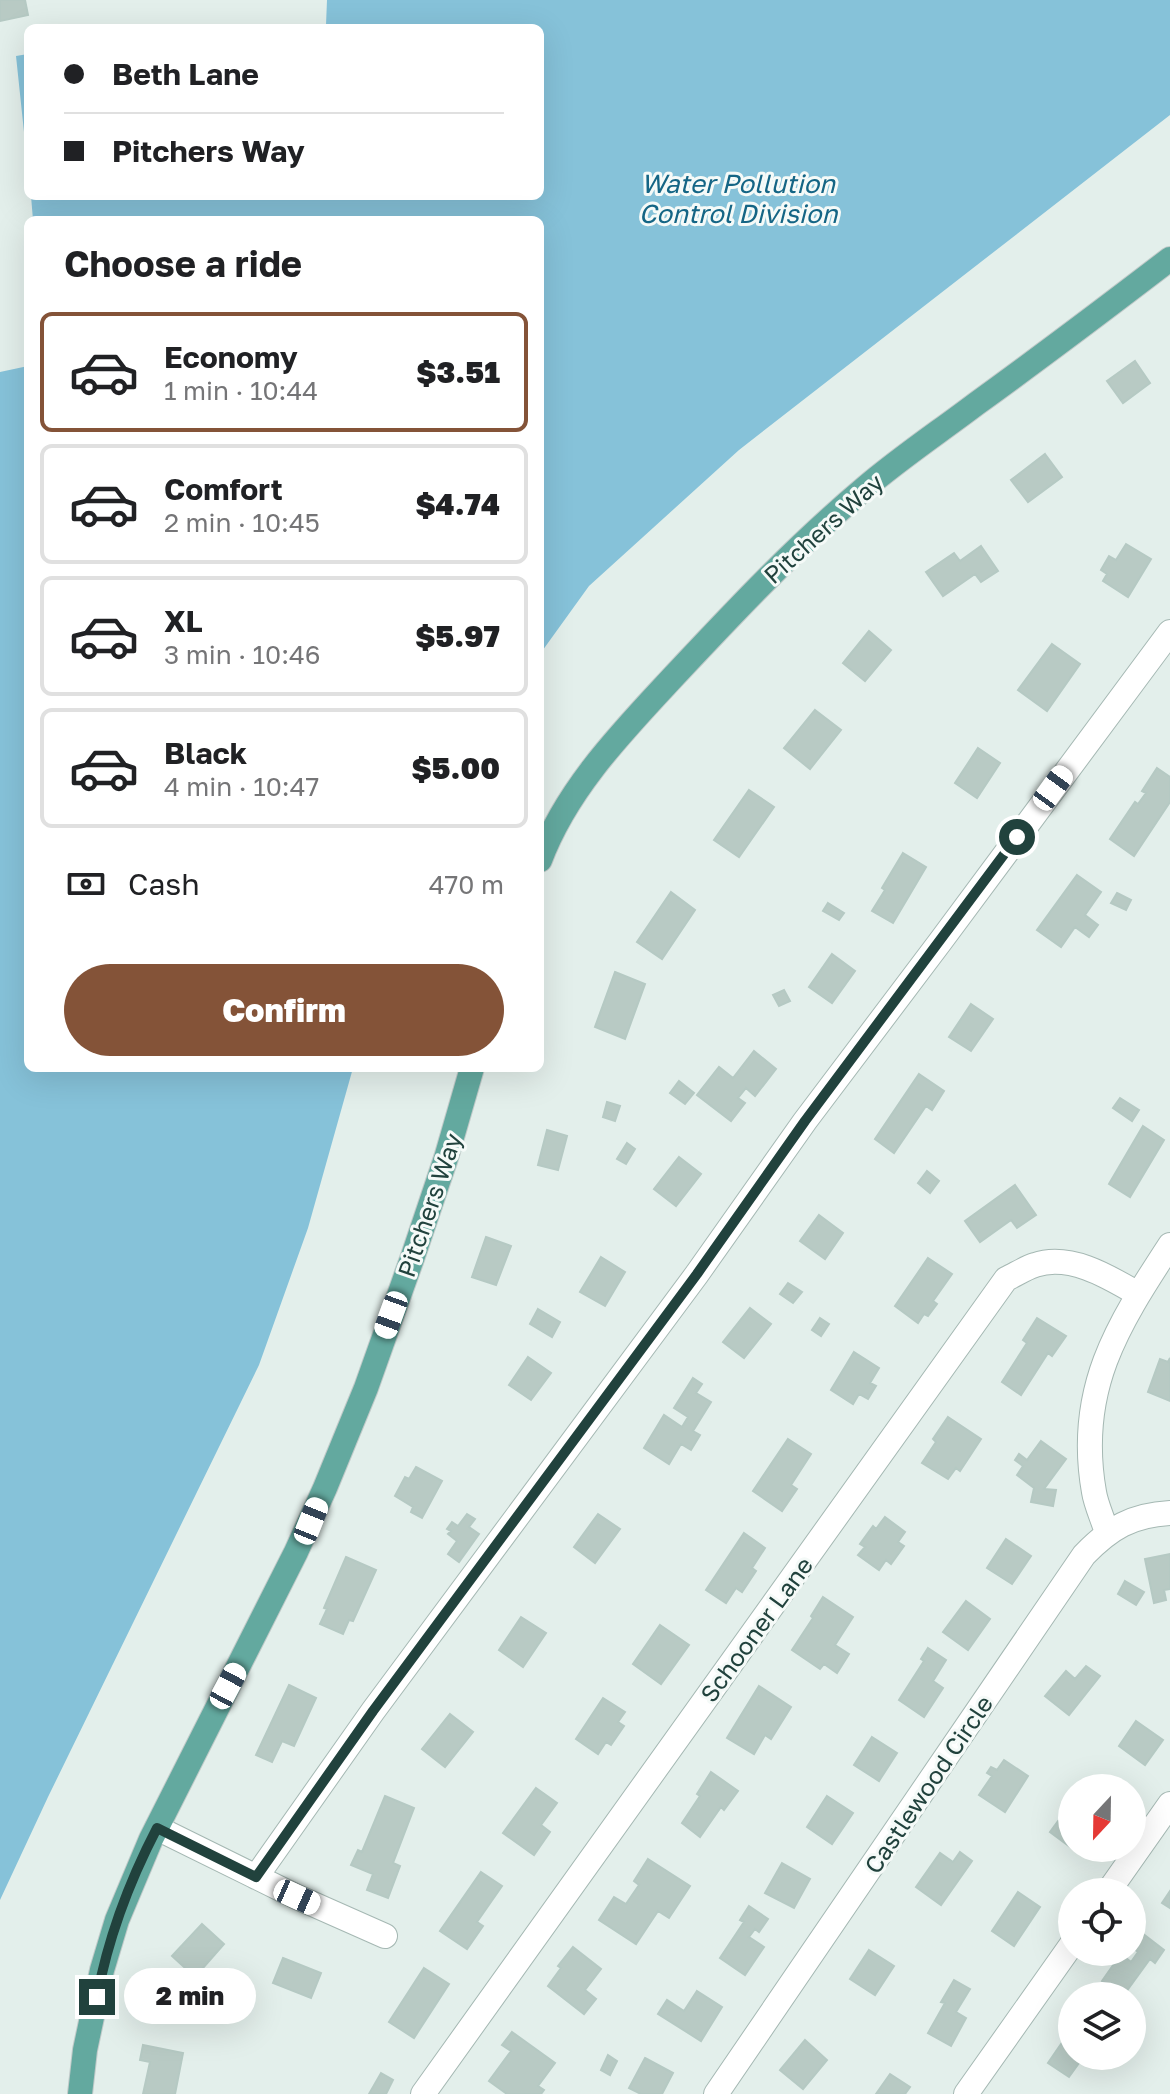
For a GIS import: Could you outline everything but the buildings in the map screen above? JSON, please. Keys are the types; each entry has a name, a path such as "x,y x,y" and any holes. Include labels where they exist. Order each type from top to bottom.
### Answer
{"main road":[{"name":"Pitchers Way","path":"544,849 568,804 601,758 647,704 805,540 890,468 1170,259"},
{"name":"Pitchers Way","path":"80,2094 85,2050 108,1946 130,1886 325,1488 366,1388 413,1256 471,1072"}],"street":[{"path":"256,1877 373,1711 697,1274 805,1121 1170,632"},
{"path":"1107,1533 1094,1493 1090,1444 1091,1422 1104,1361 1138,1294 1170,1245"},
{"name":"Schooner Lane","path":"423,2094 1006,1279 1037,1264 1071,1263 1107,1276 1138,1294"},
{"name":"Castlewood Circle","path":"716,2094 1084,1555 1120,1524 1170,1513"},
{"path":"1118,1878 1170,1804"},
{"path":"157,1828 385,1936"},
{"path":"966,2094 1058,1964"}],"water":[{"name":"Water Pollution Control Division","path":"327,0 1170,0 1170,115 739,450 589,586 544,648 544,216 33,216 31,200 544,200 544,24 326,24"},
{"path":"24,55 24,132 16,56"},
{"path":"24,367 24,1072 352,1072 308,1228 259,1365 0,1900 0,372"}],"route":[{"path":"97,1997 117,1920 157,1828 256,1877 373,1711 1017,837"}]}
